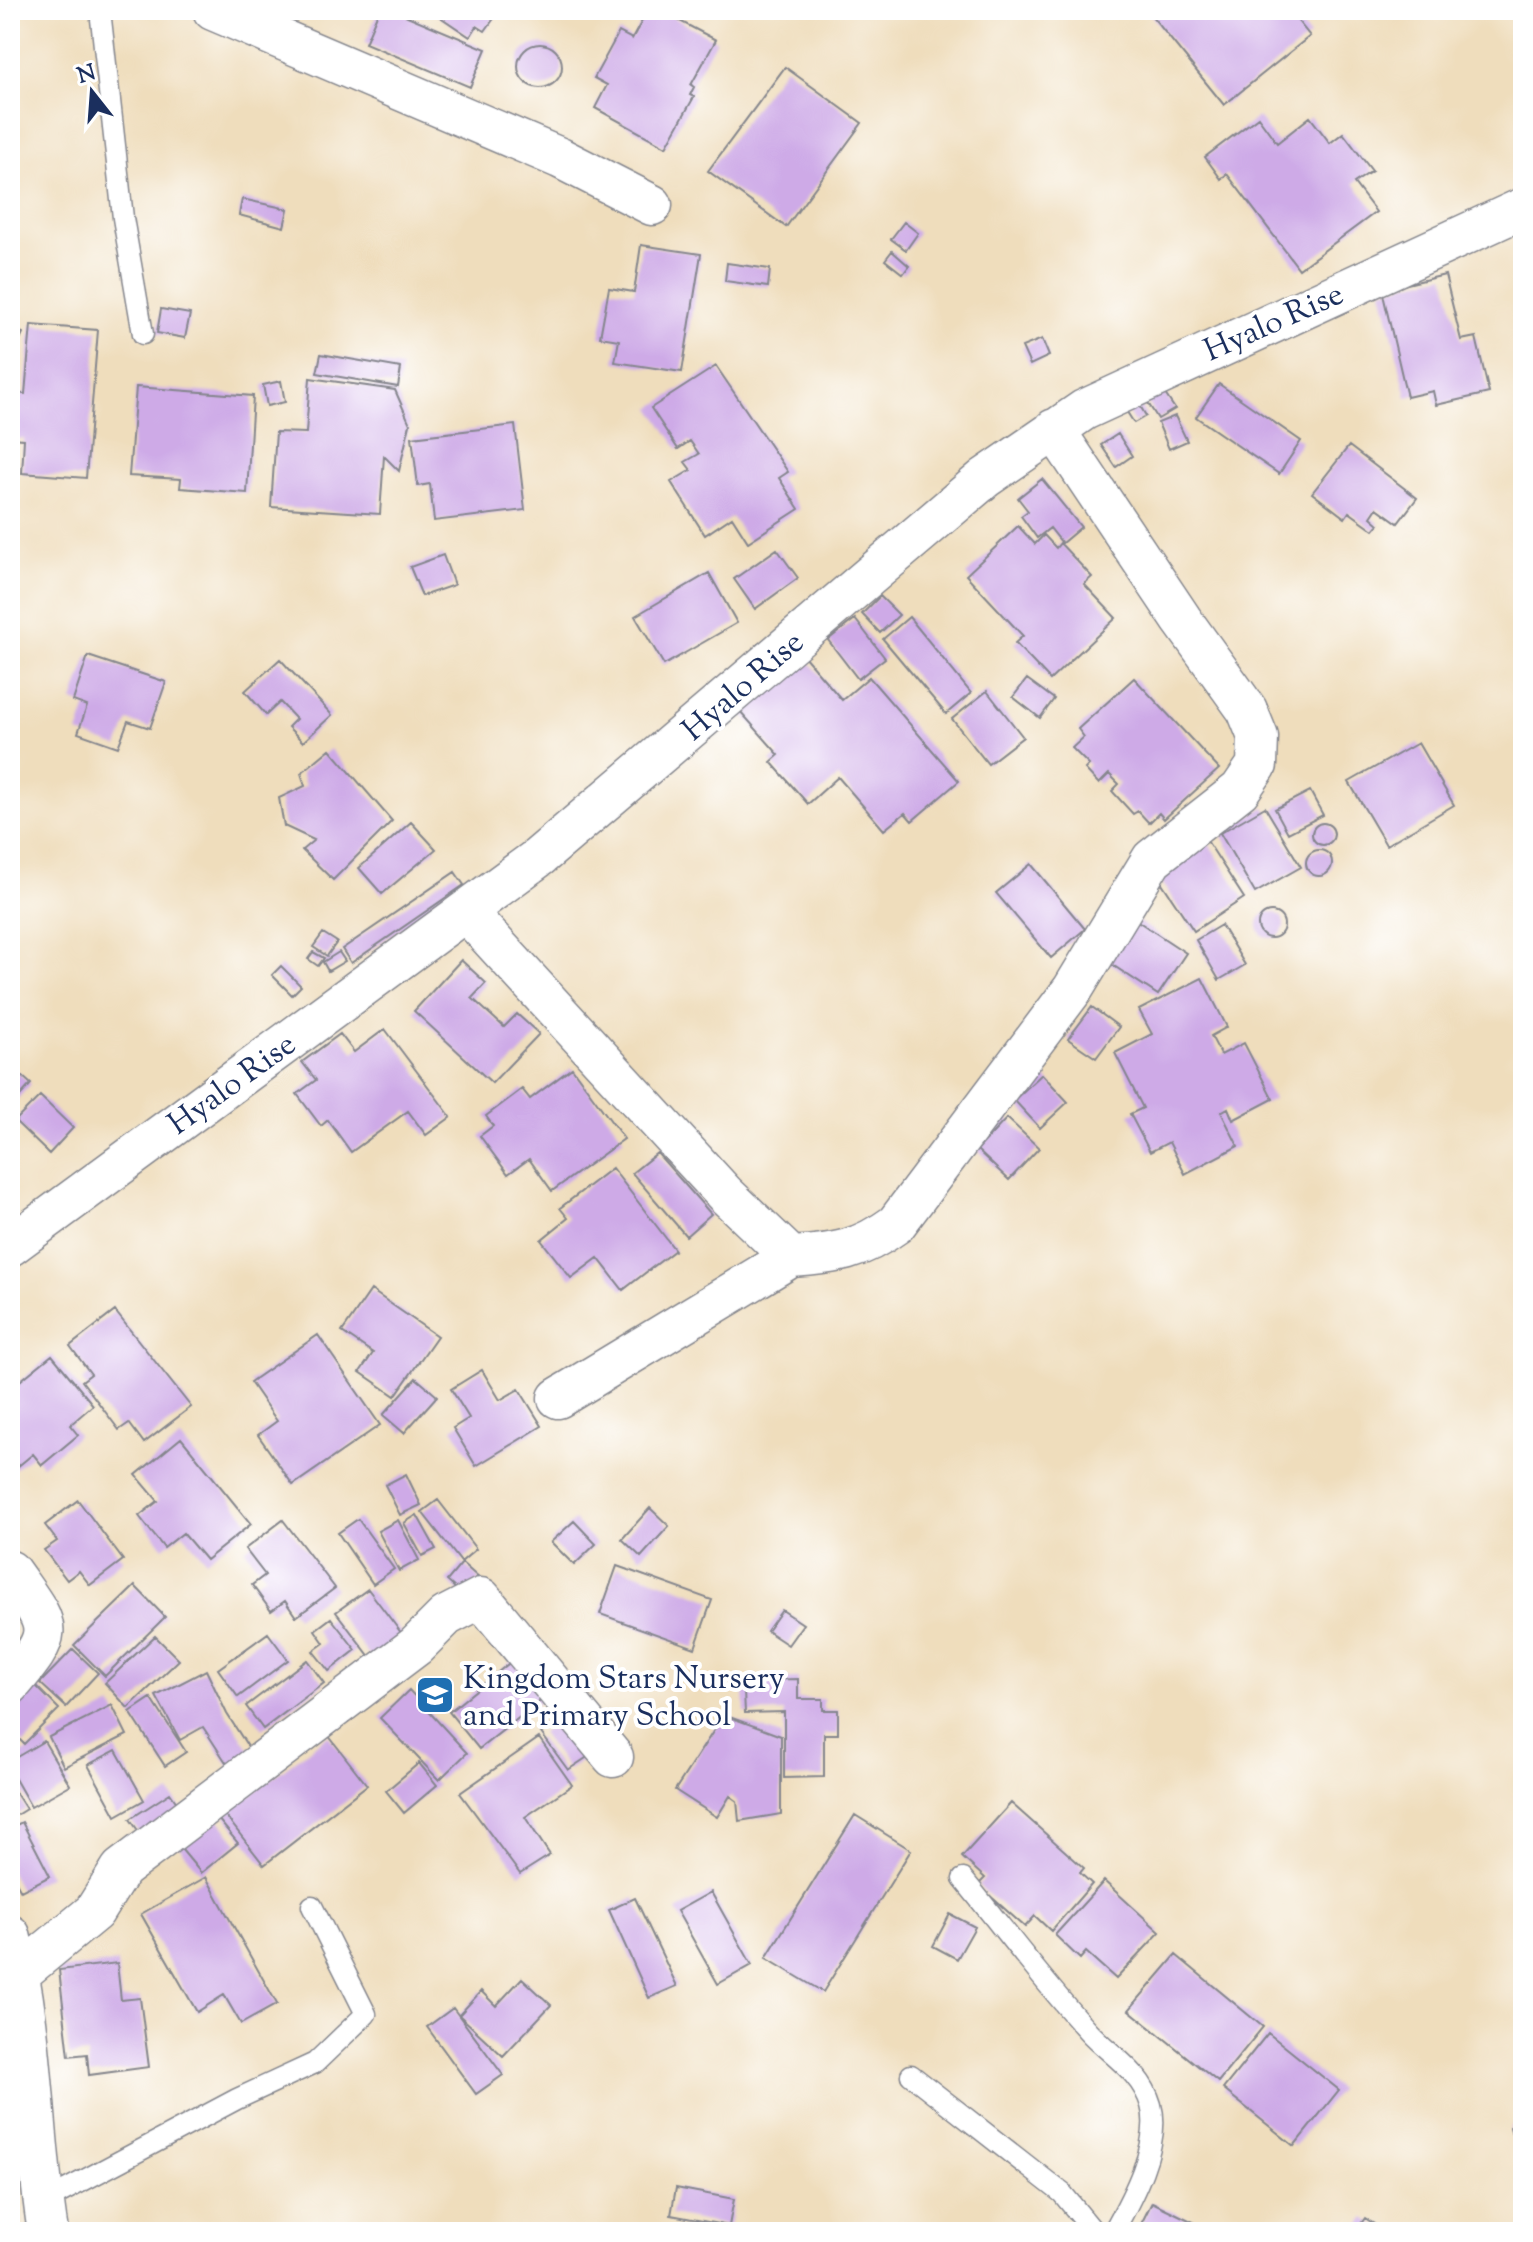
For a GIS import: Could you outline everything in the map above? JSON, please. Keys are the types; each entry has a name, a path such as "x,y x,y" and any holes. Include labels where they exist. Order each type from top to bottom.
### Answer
{"street":[{"path":"213,10 560,158 652,205"},
{"name":"Hyalo Rise","path":"10,1246 467,913 592,815 985,478 1054,429 1191,358 1523,208"},
{"path":"558,1398 791,1257 836,1254 867,1245 896,1224 1073,989 1152,859 1240,790 1257,765 1258,737 1247,710 1182,620 1054,429"},
{"path":"467,913 725,1194 791,1257"},
{"path":"10,1571 41,1616 46,1634 41,1649 10,1685"},
{"path":"20,1973 94,1912 121,1869 416,1646 446,1616 481,1598 613,1757"},
{"path":"10,1935 20,1973 46,2217"}],"lane":[{"path":"100,10 123,218 143,334"},
{"path":"963,1879 1089,2032 1139,2078 1144,2088 1152,2108 1149,2156 1133,2197 1113,2232"},
{"path":"46,2217 237,2099 315,2063 366,2014 312,1906"},
{"path":"911,2075 1062,2193 1094,2232"}],"building":[{"path":"379,10 393,10 486,49 470,87 365,43"},
{"path":"430,10 500,10 485,31 477,26 470,37"},
{"path":"648,10 659,10 716,40 691,85 694,87 690,95 694,97 666,147 595,108 607,85 594,78 619,32 632,39"},
{"path":"1147,10 1289,10 1310,36 1224,105"},
{"path":"540,44 556,50 562,66 556,82 540,88 524,82 518,66 524,50"},
{"path":"785,67 862,123 786,227 708,171"},
{"path":"1258,117 1277,143 1310,117 1330,143 1343,133 1372,171 1354,183 1376,212 1299,269 1227,174 1221,179 1205,157"},
{"path":"242,199 288,209 284,227 239,215"},
{"path":"904,222 918,233 906,250 891,239"},
{"path":"641,245 701,254 682,372 615,362 619,340 600,337 609,288 634,292"},
{"path":"892,251 909,266 903,274 885,260"},
{"path":"727,263 770,269 768,287 725,281"},
{"path":"1445,275 1461,340 1476,337 1489,393 1436,405 1433,391 1407,397 1382,290"},
{"path":"161,309 190,314 185,338 157,333"},
{"path":"31,325 98,330 86,478 22,473 24,439 10,438 10,393 25,394"},
{"path":"10,328 23,333 15,350 10,348"},
{"path":"1042,339 1049,356 1030,365 1022,347"},
{"path":"321,354 401,368 398,387 317,373"},
{"path":"716,366 788,472 779,478 799,509 748,542 732,517 705,535 671,482 691,470 685,462 699,454 690,441 678,449 651,408"},
{"path":"310,378 395,390 410,424 399,471 384,456 380,514 271,507 276,432 306,433"},
{"path":"281,381 285,402 267,406 263,385"},
{"path":"1219,384 1301,441 1279,474 1196,417"},
{"path":"1159,385 1175,409 1158,419 1143,395"},
{"path":"136,387 253,396 247,493 180,488 181,479 129,476"},
{"path":"1139,404 1146,416 1134,423 1127,412"},
{"path":"1175,416 1187,441 1169,449 1158,423"},
{"path":"515,425 525,510 434,521 430,484 418,486 412,437"},
{"path":"1118,434 1132,456 1116,467 1101,445"},
{"path":"1349,446 1417,498 1398,523 1377,508 1371,517 1379,524 1374,530 1349,512 1345,518 1312,493"},
{"path":"1042,479 1081,527 1062,543 1050,528 1037,538 1021,516 1028,511 1018,498"},
{"path":"1018,526 1035,544 1044,535 1056,548 1060,543 1092,577 1084,584 1116,618 1050,680 1015,643 1023,636 966,575"},
{"path":"777,549 798,578 755,609 734,579"},
{"path":"443,555 454,585 422,596 410,567"},
{"path":"709,573 737,623 664,665 635,616"},
{"path":"880,596 899,615 880,633 862,614"},
{"path":"909,617 971,693 946,714 883,639"},
{"path":"855,619 885,658 858,679 828,640"},
{"path":"88,656 166,682 150,728 128,721 118,747 78,733 87,706 73,701"},
{"path":"804,656 842,700 869,677 959,781 912,821 905,813 884,830 838,777 808,804 771,762 779,755 740,711"},
{"path":"280,659 332,715 303,742 288,727 296,719 280,702 266,715 245,691"},
{"path":"1134,678 1219,769 1164,819 1159,813 1149,823 1138,811 1133,814 1112,791 1119,784 1109,774 1099,784 1085,769 1089,765 1072,748 1084,737 1078,729"},
{"path":"1027,679 1054,699 1040,718 1013,697"},
{"path":"987,691 1023,737 988,764 952,719"},
{"path":"1418,743 1454,805 1386,845 1349,782"},
{"path":"330,749 392,821 333,880 302,850 314,840 284,826 279,798 305,786 301,773"},
{"path":"1310,791 1323,815 1288,833 1275,809"},
{"path":"1265,807 1301,867 1255,893 1220,833"},
{"path":"411,822 436,849 382,894 359,868"},
{"path":"1323,823 1331,826 1334,834 1331,842 1323,845 1315,842 1312,834 1315,826"},
{"path":"1202,833 1244,898 1194,931 1150,865"},
{"path":"1319,850 1328,854 1332,863 1328,872 1319,876 1310,872 1306,863 1310,854"},
{"path":"1031,864 1085,929 1051,958 996,893"},
{"path":"455,872 464,885 351,963 342,949"},
{"path":"1271,912 1280,916 1284,925 1280,934 1271,938 1262,934 1258,925 1262,916"},
{"path":"1136,920 1186,953 1158,995 1108,962"},
{"path":"1221,925 1245,965 1219,980 1196,940"},
{"path":"323,933 337,942 327,956 313,947"},
{"path":"313,952 324,958 318,966 308,959"},
{"path":"339,952 345,961 328,971 323,962"},
{"path":"461,960 486,983 472,998 504,1027 517,1014 539,1034 492,1083 414,1011"},
{"path":"281,966 301,986 292,995 272,975"},
{"path":"1202,978 1227,1027 1211,1036 1221,1055 1244,1043 1273,1099 1233,1120 1228,1108 1221,1112 1238,1146 1185,1174 1169,1142 1150,1152 1130,1114 1143,1108 1115,1053 1152,1034 1139,1010"},
{"path":"1092,1007 1119,1027 1096,1058 1068,1039"},
{"path":"385,1029 451,1117 426,1135 408,1111 351,1152 328,1120 321,1126 297,1094 316,1080 302,1062 340,1034 354,1052"},
{"path":"10,1065 31,1084 10,1107"},
{"path":"572,1068 624,1139 552,1191 529,1159 508,1174 480,1136 493,1126 486,1116 522,1089 530,1099"},
{"path":"1042,1074 1068,1102 1040,1128 1014,1100"},
{"path":"40,1096 73,1128 49,1154 15,1121"},
{"path":"1007,1118 1039,1148 1009,1180 977,1150"},
{"path":"657,1153 711,1214 686,1236 632,1173"},
{"path":"612,1168 675,1250 623,1290 598,1258 571,1278 541,1240 568,1218 560,1208"},
{"path":"371,1290 437,1336 395,1396 360,1372 373,1353 342,1332"},
{"path":"115,1311 191,1407 144,1443 129,1423 119,1430 82,1381 91,1374 70,1346"},
{"path":"318,1335 380,1425 293,1485 258,1435 277,1421 250,1382"},
{"path":"52,1355 93,1405 70,1425 78,1435 42,1465 33,1454 10,1473 10,1389"},
{"path":"482,1370 500,1400 519,1389 542,1426 476,1466 453,1428 469,1418 451,1389"},
{"path":"416,1378 437,1396 404,1433 383,1415"},
{"path":"181,1438 251,1524 206,1560 183,1533 164,1548 139,1516 158,1501 136,1475"},
{"path":"406,1474 421,1505 400,1515 385,1485"},
{"path":"78,1500 123,1560 90,1585 79,1571 67,1580 44,1550 57,1541 45,1525"},
{"path":"438,1500 476,1549 461,1562 422,1512"},
{"path":"650,1508 669,1526 641,1557 622,1539"},
{"path":"417,1515 436,1549 422,1556 404,1523"},
{"path":"358,1519 394,1569 373,1584 338,1533"},
{"path":"283,1520 335,1588 296,1617 285,1601 271,1611 252,1585 265,1575 245,1549"},
{"path":"398,1520 419,1560 399,1571 378,1531"},
{"path":"574,1521 596,1544 574,1565 551,1542"},
{"path":"462,1563 480,1579 464,1596 447,1581"},
{"path":"617,1566 712,1600 695,1648 600,1614"},
{"path":"135,1586 165,1617 105,1676 74,1645"},
{"path":"368,1589 405,1638 374,1662 336,1612"},
{"path":"782,1610 803,1624 788,1645 767,1631"},
{"path":"331,1618 356,1650 329,1671 313,1651 324,1643 315,1630"},
{"path":"268,1633 288,1660 238,1697 218,1669"},
{"path":"155,1636 179,1660 128,1708 105,1683"},
{"path":"73,1649 98,1673 66,1707 40,1683"},
{"path":"307,1660 324,1683 263,1729 246,1706"},
{"path":"513,1660 544,1698 479,1749 449,1712"},
{"path":"206,1670 227,1714 252,1753 229,1767 203,1727 180,1740 156,1696"},
{"path":"798,1679 798,1699 823,1699 823,1710 838,1710 838,1734 824,1734 824,1777 784,1778 784,1712 745,1713 744,1691 758,1691 758,1680"},
{"path":"32,1682 59,1709 24,1744 10,1730 10,1703"},
{"path":"409,1690 467,1753 439,1780 380,1718"},
{"path":"151,1698 186,1752 165,1766 130,1712"},
{"path":"112,1705 127,1735 64,1767 49,1737"},
{"path":"724,1715 781,1736 781,1814 739,1821 737,1801 730,1796 717,1817 675,1790"},
{"path":"566,1716 592,1754 568,1770 541,1733"},
{"path":"328,1735 367,1785 264,1865 225,1815"},
{"path":"539,1738 572,1785 525,1817 550,1855 520,1874 460,1793"},
{"path":"44,1741 70,1785 31,1807 10,1770 10,1761"},
{"path":"116,1750 144,1800 116,1816 88,1765"},
{"path":"419,1763 437,1785 404,1813 386,1791"},
{"path":"10,1784 26,1809 10,1819"},
{"path":"170,1793 184,1813 144,1839 130,1819"},
{"path":"1011,1803 1084,1868 1080,1873 1092,1884 1051,1931 1035,1916 1025,1927 978,1885 985,1878 962,1857"},
{"path":"213,1813 238,1843 201,1873 177,1844"},
{"path":"855,1815 911,1850 823,1992 766,1958"},
{"path":"22,1822 50,1876 21,1891 10,1871 10,1828"},
{"path":"206,1877 277,2004 241,2024 224,1995 197,2012 141,1914"},
{"path":"1104,1881 1160,1932 1116,1979 1086,1952 1080,1959 1055,1935"},
{"path":"711,1892 752,1965 718,1984 677,1911"},
{"path":"635,1898 677,1986 649,1998 609,1910"},
{"path":"950,1914 975,1927 957,1959 933,1946"},
{"path":"1176,1955 1263,2027 1218,2082 1129,2010"},
{"path":"117,1963 121,2000 140,1998 149,2067 89,2075 87,2054 69,2056 59,1970"},
{"path":"522,1978 551,2005 503,2056 459,2015 481,1991 496,2006"},
{"path":"453,2008 503,2075 476,2094 427,2027"},
{"path":"1268,2033 1339,2090 1294,2146 1223,2089"},
{"path":"1523,2121 1523,2163 1520,2164 1510,2127"},
{"path":"676,2188 734,2199 729,2226 671,2215"},
{"path":"1152,2202 1214,2232 1137,2232"},
{"path":"1365,2218 1386,2232 1355,2232"}],"place":[{"name":"Kingdom Stars Nursery and Primary School","path":"435,1695"}]}
